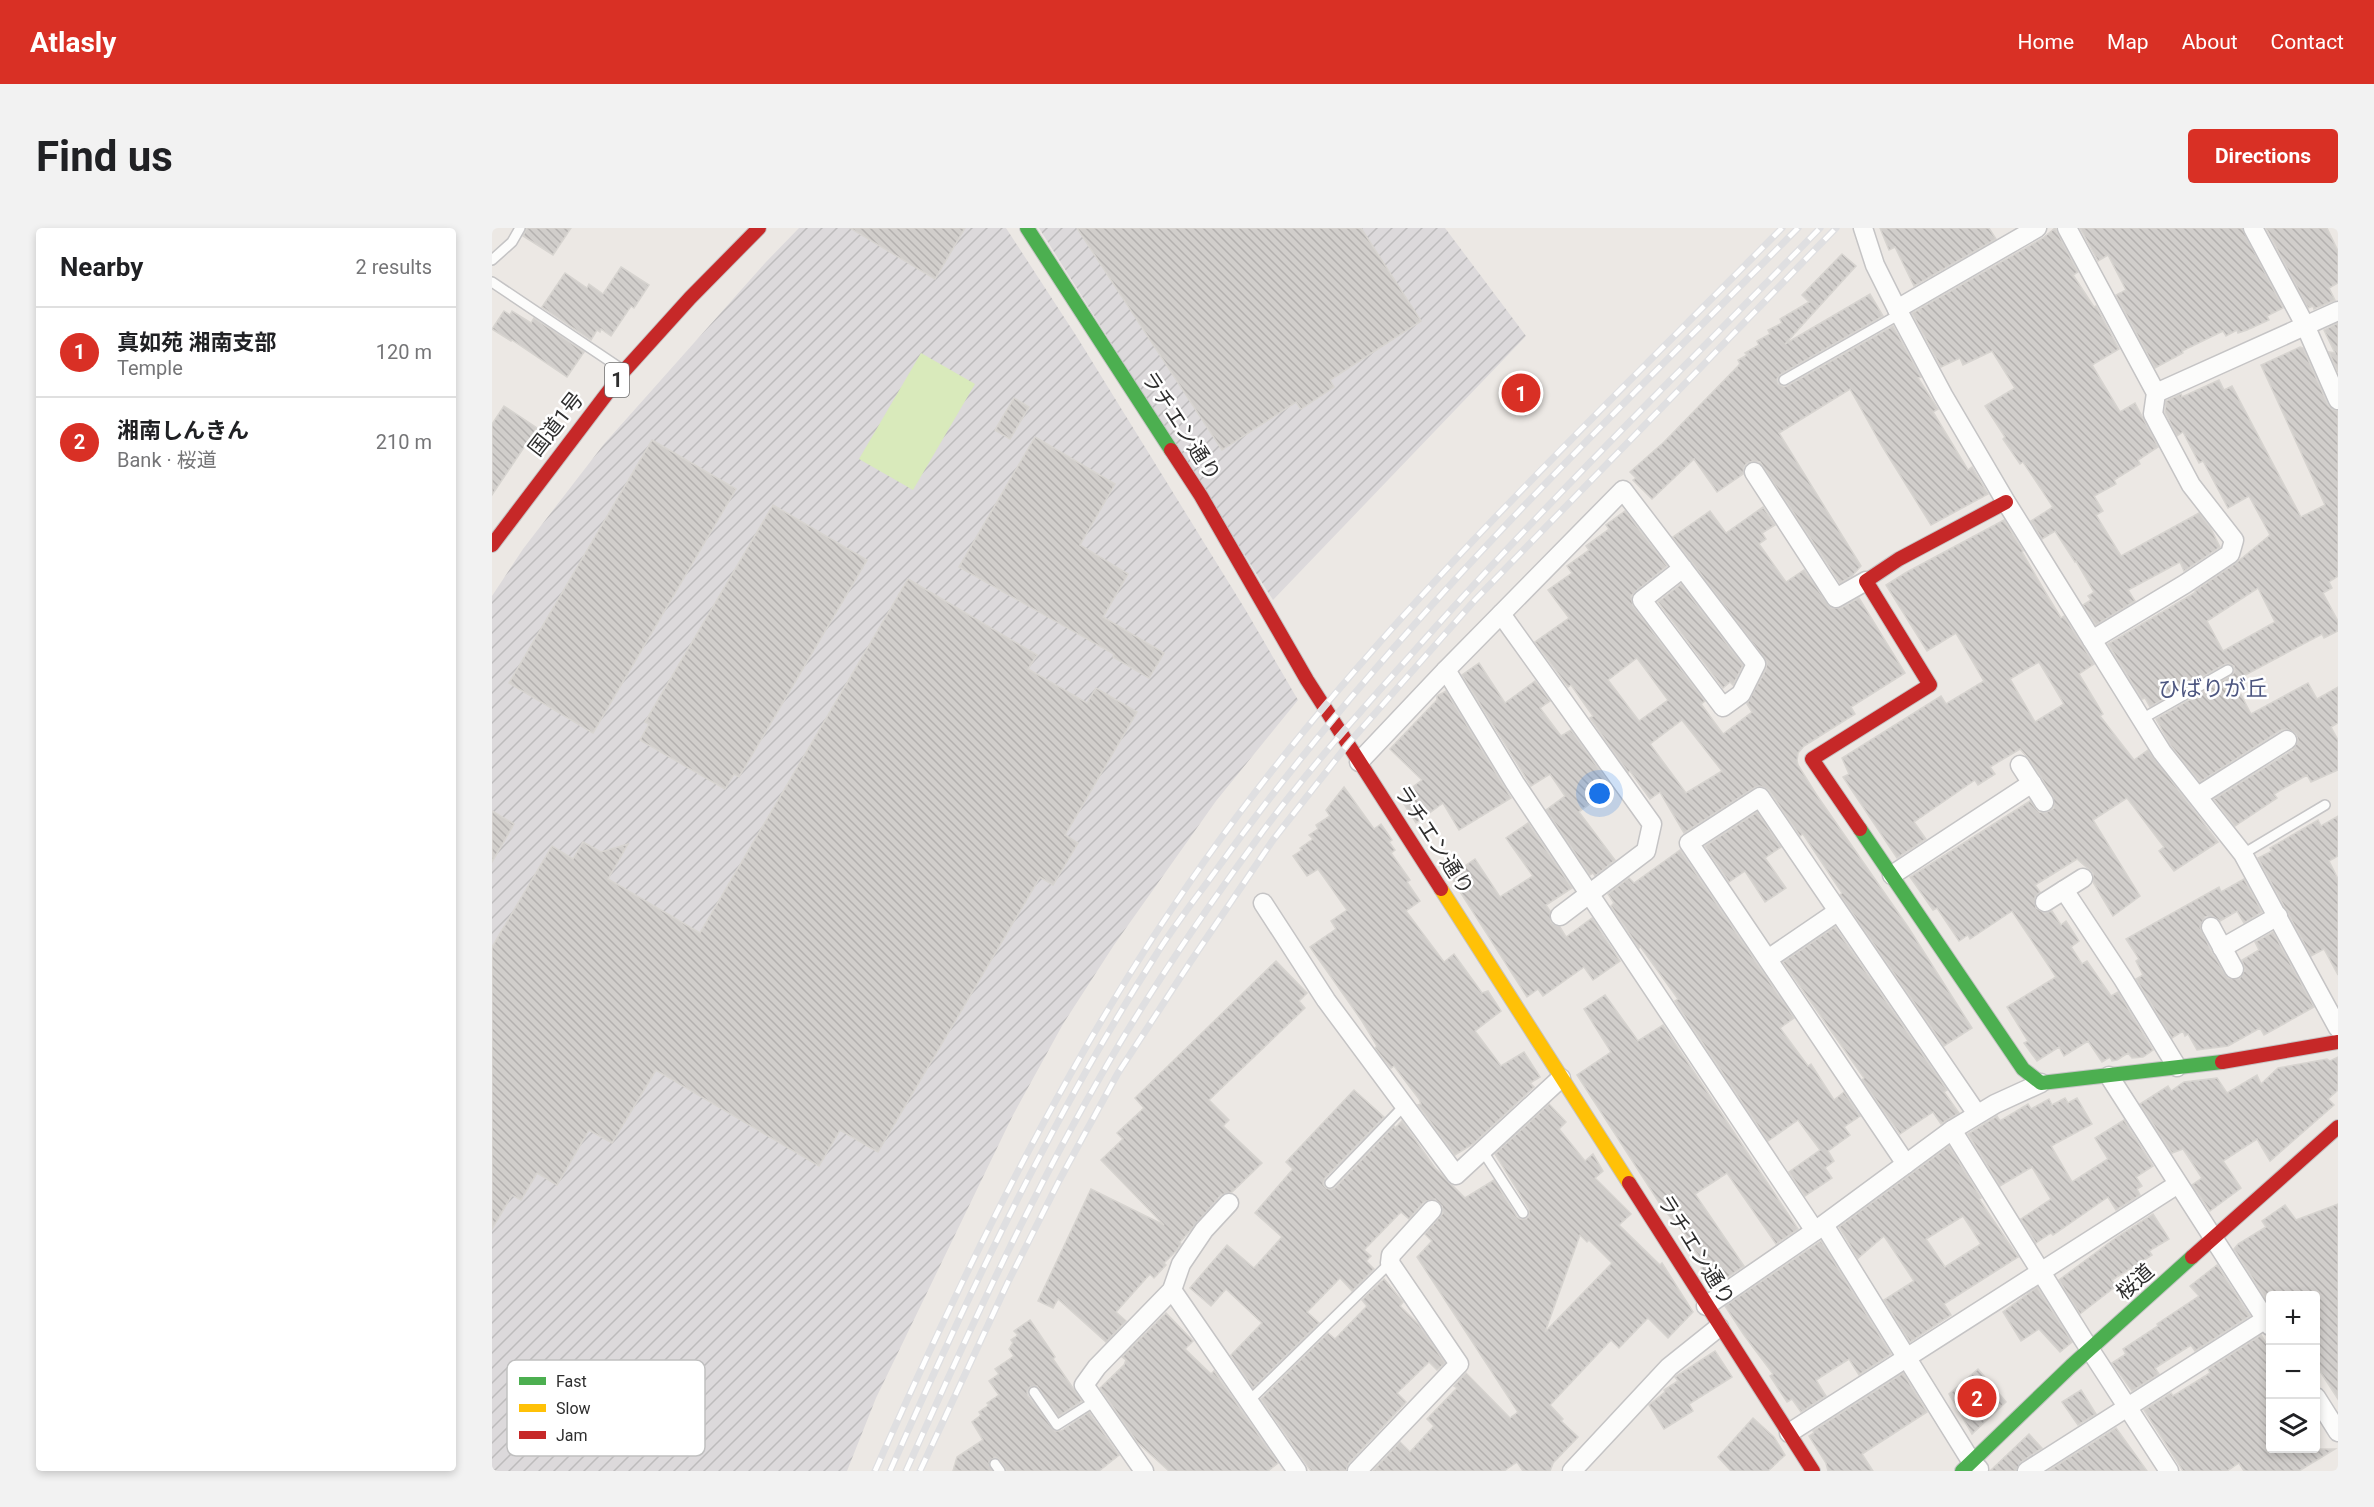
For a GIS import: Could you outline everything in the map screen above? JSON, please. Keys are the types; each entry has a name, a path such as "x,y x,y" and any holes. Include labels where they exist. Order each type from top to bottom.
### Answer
{"main road":[{"name":"国道1号","path":"492,545 551,464 624,371 690,296 759,228"},
{"name":"ラチエン通り","path":"1027,228 1202,496 1277,631 1359,762 1813,1471"},
{"path":"2006,502 1910,554 1866,581 1930,685 1812,759 2023,1070 2041,1083 2283,1054 2338,1042"},
{"name":"桜道","path":"1971,1468 2091,1350 2338,1127"}],"street":[{"path":"1863,228 1875,265 1898,311 1943,395 2006,502 2140,720 2162,752 2243,854 2338,1028"},
{"path":"1898,311 2037,228"},
{"path":"2067,228 2156,393 2153,414 2191,484 2234,540 2230,554 2185,584 2091,640"},
{"path":"2253,228 2305,325 2338,400"},
{"path":"2156,393 2338,311"},
{"path":"1754,472 1836,598 1866,581"},
{"path":"1359,762 1623,490 1683,568 1756,664 1741,694 1723,707 1642,600 1683,568"},
{"path":"1501,614 1652,824 1646,851 1560,916"},
{"path":"1446,670 1515,783 1588,894 1820,1228 1907,1358 1971,1468"},
{"path":"2198,796 2288,740"},
{"path":"2020,765 2044,802"},
{"path":"1892,875 2032,783"},
{"path":"1906,1164 1689,843 1760,797 1977,1114"},
{"path":"2045,902 2083,878"},
{"path":"2064,890 2123,979 2177,1068"},
{"path":"1263,903 1326,1000 1456,1175 1561,1078"},
{"path":"1768,959 1837,912"},
{"path":"2222,948 2278,916"},
{"path":"2211,927 2234,969"},
{"path":"2109,1076 2266,1319"},
{"path":"1706,1306 1820,1228 1952,1130 1977,1114 2041,1083"},
{"path":"1952,1130 2169,1471"},
{"path":"1789,1433 2178,1184"},
{"path":"1144,1471 1084,1385 1097,1367 1172,1290 1181,1263 1204,1230 1228,1203"},
{"path":"1357,1471 1460,1364 1390,1263 1391,1255 1432,1210"},
{"path":"1172,1290 1297,1471"},
{"path":"2027,1471 2128,1406 2266,1323"},
{"path":"1572,1471 1669,1367 1719,1327"},
{"path":"2317,1399 2338,1432"}],"lane":[{"path":"492,260 512,242 520,228"},
{"path":"492,282 624,371"},
{"path":"1785,380 1898,311"},
{"path":"2140,720 2228,670"},
{"path":"2243,854 2325,805"},
{"path":"1330,1183 1404,1106"},
{"path":"1482,1150 1522,1213"},
{"path":"1249,1401 1390,1263"},
{"path":"1034,1392 1057,1425 1095,1401"}],"shaded area":[{"path":"799,228 1006,228 1077,337 1245,609 1298,700 1216,801 1114,945 1063,1024 1013,1115 876,1398 847,1471 492,1471 492,596 523,549 604,444"},
{"path":"1039,228 1445,228 1526,336 1273,600"}],"green space":[{"path":"921,353 975,384 913,490 859,459"}],"building":[{"path":"527,228 571,228 553,255 523,236"},
{"path":"850,228 965,228 935,279"},
{"path":"1077,228 1361,228 1421,321 1330,380 1334,387 1301,409 1296,402 1222,450"},
{"path":"1880,228 1989,228 1996,239 1914,286 1895,247 1889,250"},
{"path":"2055,228 2078,272 2073,275 2094,307 2096,306 2119,349 2092,365 2120,412 2135,403 2158,447 2138,460 2140,464 2114,480 2116,484 2094,496 2103,511 2096,515 2121,556 2199,513 2210,527 2220,547 2184,571 2180,562 2128,590 2135,601 2096,625 2083,605 2091,600 2088,596 2094,592 2076,561 2055,531 2042,539 2031,521 2053,507 2023,462 2020,464 2003,439 2005,437 1985,406 2015,388 1992,351 1963,365 1960,358 1941,367 1912,313 1918,310 1921,314 1919,309 2043,238"},
{"path":"2080,228 2242,228 2283,308 2267,316 2269,320 2226,336 2223,331 2182,351 2183,353 2155,368 2116,295 2126,290 2108,255 2098,261"},
{"path":"2266,228 2327,228 2338,251 2338,283 2329,288 2335,300 2314,309 2313,306 2308,308"},
{"path":"1842,254 1856,266 1785,344 1870,294 1883,316 1781,374 1777,379 1778,384 1783,387 1787,386 1893,326 1921,377 1918,378 1938,409 1933,412 1968,470 1972,467 1988,494 1931,525 1850,389 1779,433 1861,566 1852,576 1840,583 1760,462 1747,463 1743,474 1717,492 1694,459 1652,499 1633,480 1636,478 1630,472 1664,442 1740,364 1738,360 1747,355 1745,353 1759,345 1757,341 1770,334 1768,330 1782,323 1780,319 1809,302 1802,295"},
{"path":"621,267 649,285 634,308 631,306 611,336 601,329 600,332 597,330 591,340 542,307 565,273 587,288 589,284 603,294"},
{"path":"504,311 510,315 512,311 531,323 534,318 584,352 567,377 492,329"},
{"path":"2338,323 2338,372 2329,352 2335,353 2324,330"},
{"path":"2300,347 2303,348 2328,405 2338,411 2338,576 2329,582 2332,588 2323,593 2338,621 2338,631 2324,638 2322,634 2234,681 2251,714 2308,683 2317,699 2338,687 2338,723 2331,727 2338,740 2338,770 2311,782 2307,775 2274,794 2277,798 2235,826 2214,799 2293,750 2298,740 2296,734 2287,729 2281,730 2200,782 2171,746 2156,719 2231,676 2235,671 2234,666 2229,663 2225,664 2150,707 2145,698 2142,699 2108,644 2196,592 2270,535 2249,496 2228,508 2203,461 2199,463 2183,432 2177,436 2165,412 2166,401 2181,394 2182,397 2219,380 2224,390 2232,386 2301,517 2325,505 2261,365","holes":["2258,588 2275,622 2223,651 2207,621"]},
{"path":"1014,398 1029,407 1010,439 995,430"},
{"path":"504,406 537,428 492,495 492,424"},
{"path":"1035,437 1115,484 1080,545 1128,574 1103,617 1164,653 1149,678 1113,657 1114,654 959,567"},
{"path":"652,440 736,489 593,733 509,683"},
{"path":"773,505 867,560 739,777 734,774 725,789 640,740 649,724 645,722"},
{"path":"1763,507 1775,525 1762,533 1766,539 1759,544 1786,582 1804,570 1831,608 1841,608 1859,598 1905,673 1851,707 1855,714 1804,746 1798,753 1797,761 1816,794 1908,927 1972,1028 1944,1046 1840,895 1842,893 1803,834 1800,836 1769,790 1760,786 1754,788 1684,833 1660,792 1650,799 1630,771 1628,772 1590,718 1593,716 1571,685 1568,687 1535,642 1569,618 1548,590 1572,573 1567,566 1589,550 1586,546 1609,529 1606,525 1625,511 1667,566 1631,596 1633,606 1705,701 1701,704 1723,734 1752,712 1747,704 1766,669 1767,662 1673,537 1710,511 1726,533","holes":["1637,658 1668,700 1639,721 1608,680","1682,720 1722,771 1686,793 1650,744"]},
{"path":"2004,520 2061,618 2064,616 2094,664 2079,674 2103,714 2100,716 2134,760 2148,750 2218,842 2174,871 2159,851 2164,847 2127,798 2093,820 2140,896 2113,916 2093,882 2093,873 2077,859 2035,885 2040,892 2035,897 2036,908 2045,913 2052,911 2061,925 2066,921 2079,941 2071,947 2082,964 2087,961 2111,996 2118,992 2153,1050 2143,1057 2132,1058 2128,1053 2117,1060 2112,1061 2110,1057 2102,1062 2088,1041 2064,1056 2059,1047 2037,1061 2024,1043 2028,1041 2007,1007 2056,977 2012,911 1970,939 1968,935 1959,941 1937,908 1933,910 1910,877 2030,801 2039,812 2045,813 2054,808 2053,796 2020,749 1990,767 1995,774 1978,785 1975,780 1914,822 1926,839 1897,858 1843,777 1849,774 1842,758 1941,696 1946,704 1984,681 1956,633 1927,651 1886,585","holes":["2039,662 2064,704 2035,722 2010,679"]},
{"path":"908,579 1037,655 1028,669 1087,703 1096,688 1137,712 1065,835 1078,843 1053,885 1040,877 878,1152 840,1130 819,1166 656,1070 612,1143 589,1130 557,1185 537,1173 521,1200 512,1195 492,1229 492,947 552,846 573,859 583,842 601,852 628,844 608,879 700,933"},
{"path":"1681,584 1743,665 1733,685 1730,682 1723,688 1658,602"},
{"path":"1479,663 1505,703 1535,681 1550,701 1540,708 1561,736 1571,730 1610,785 1597,795 1599,797 1579,812 1615,860 1595,876 1593,873 1590,875 1546,810 1565,796 1550,774 1531,786 1462,675"},
{"path":"1446,691 1511,798 1459,830 1443,803 1416,823 1402,801 1408,796 1406,792 1422,780 1390,749 1437,700 1437,696"},
{"path":"1344,787 1374,829 1381,824 1392,840 1389,842 1395,850 1391,853 1410,880 1407,882 1420,901 1406,911 1444,962 1454,954 1482,993 1488,991 1501,1011 1475,1031 1501,1066 1524,1052 1540,1077 1530,1083 1534,1087 1473,1144 1455,1155 1418,1105 1421,1104 1419,1099 1394,1066 1391,1068 1375,1048 1377,1046 1362,1021 1310,947 1336,929 1331,921 1347,910 1318,869 1307,876 1293,856 1313,839 1309,835 1318,829 1316,825 1330,816 1326,810"},
{"path":"492,811 514,824 492,862"},
{"path":"1757,812 1781,847 1765,858 1786,888 1765,902 1745,871 1729,882 1705,846"},
{"path":"2338,816 2338,856 2329,861 2338,879 2338,975 2324,949 2311,956 2258,858 2272,851 2270,848 2318,820 2321,826"},
{"path":"1528,823 1572,888 1546,905 1550,911 1551,922 1560,927 1566,937 1592,918 1620,961 1593,980 1584,967 1543,996 1538,989 1527,997 1450,876 1475,859 1500,897 1533,876 1506,838"},
{"path":"1680,850 1794,1018 1780,1028 1808,1066 1811,1064 1834,1100 1844,1092 1860,1116 1844,1127 1850,1135 1828,1151 1834,1161 1825,1168 1832,1178 1805,1196 1789,1172 1820,1150 1798,1120 1768,1141 1675,1001 1678,999 1640,946 1639,948 1611,906 1614,903 1608,894 1629,878 1634,883"},
{"path":"2244,879 2262,912 2244,923 2237,911 2220,921 2212,916 2205,917 2200,927 2212,953 2228,978 2239,979 2245,970 2242,960 2259,950 2255,942 2273,932 2314,1007 2264,1035 2260,1028 2228,1046 2197,1050 2188,1034 2185,1036 2183,1031 2172,1038 2136,979 2143,975 2136,961 2139,959 2126,939 2219,887 2221,892"},
{"path":"1835,927 1947,1090 1944,1092 1959,1113 1941,1124 1933,1112 1900,1134 1783,962"},
{"path":"1276,961 1307,993 1299,1001 1305,1008 1209,1100 1229,1120 1223,1126 1262,1163 1232,1192 1221,1195 1180,1242 1176,1251 1164,1263 1166,1265 1154,1278 1150,1274 1116,1312 1126,1321 1106,1342 1058,1299 1053,1308 1038,1301 1091,1189 1164,1225 1101,1160 1123,1139 1117,1133 1144,1108 1135,1098"},
{"path":"1605,995 1638,1041 1663,1025 1798,1229 1776,1244 1727,1173 1695,1194 1744,1266 1713,1287 1701,1268 1705,1265 1690,1244 1692,1243 1662,1207 1577,1075 1611,1052 1584,1009"},
{"path":"2338,1057 2338,1090 2328,1099 2334,1105 2270,1161 2257,1139 2223,1161 2241,1188 2210,1211 2192,1185 2202,1178 2183,1149 2172,1153 2140,1104 2168,1086 2171,1091 2184,1082 2217,1078 2227,1093 2257,1075 2261,1084 2278,1068 2327,1059 2330,1061"},
{"path":"1354,1090 1384,1117 1325,1178 1323,1184 1326,1188 1331,1190 1335,1188 1394,1126 1395,1128 1402,1121 1435,1168 1465,1198 1494,1180 1517,1217 1526,1219 1529,1216 1529,1209 1495,1154 1549,1104 1566,1122 1559,1129 1585,1161 1593,1154 1603,1171 1595,1178 1631,1214 1619,1225 1660,1265 1662,1263 1693,1312 1668,1338 1648,1318 1619,1348 1611,1340 1550,1405 1563,1419 1561,1421 1578,1437 1553,1463 1550,1471 1523,1471 1517,1462 1504,1471 1373,1471 1400,1442 1410,1452 1434,1426 1427,1419 1457,1388 1454,1386 1466,1373 1510,1418 1518,1412 1417,1257 1432,1241 1425,1234 1443,1213 1442,1206 1435,1199 1424,1202 1409,1219 1401,1212 1364,1250 1371,1256 1366,1261 1374,1269 1352,1291 1340,1278 1307,1312 1319,1323 1253,1388 1231,1355 1262,1323 1226,1289 1211,1306 1190,1288 1227,1245 1254,1268 1282,1237 1255,1213 1293,1169 1286,1162","holes":["1580,1235 1587,1242 1589,1240 1612,1263 1545,1332"]},
{"path":"2065,1098 2068,1103 2077,1098 2092,1124 2051,1146 2072,1182 2108,1159 2095,1138 2124,1120 2153,1166 2136,1177 2142,1186 2137,1189 2140,1195 2116,1210 2108,1197 2053,1235 2051,1233 2036,1243 2021,1219 2051,1199 2032,1167 2000,1186 1968,1134 1997,1116 2000,1121 2028,1104 2031,1109 2049,1099 2052,1105"},
{"path":"1949,1146 1981,1198 1979,1199 2018,1257 1944,1304 1951,1315 1910,1342 1884,1300 1914,1281 1884,1236 1858,1258 1839,1227","holes":["1963,1216 1981,1244 1945,1267 1926,1239"]},
{"path":"2338,1204 2338,1399 2320,1371 2320,1291 2266,1291 2266,1299 2234,1249 2238,1244 2266,1227 2262,1221 2285,1205 2296,1220"},
{"path":"2153,1214 2169,1239 2149,1251 2152,1255 2112,1280 2116,1286 2080,1314 2059,1280 2117,1237"},
{"path":"1821,1241 1891,1354 1859,1375 1849,1359 1816,1380 1826,1396 1801,1412 1792,1399 1787,1402 1770,1376 1773,1374 1725,1306"},
{"path":"2217,1265 2250,1316 2195,1351 2191,1345 2155,1368 2159,1374 2132,1391 2112,1363 2126,1354 2123,1349 2199,1296 2190,1286"},
{"path":"1384,1279 1403,1302 1400,1306 1419,1325 1445,1363 1437,1370 1429,1362 1397,1393 1406,1402 1349,1463 1346,1471 1311,1471 1261,1399 1328,1333 1335,1339 1367,1306 1362,1300"},
{"path":"2037,1287 2072,1342 2060,1352 2039,1329 2021,1341 2003,1312"},
{"path":"1166,1313 1193,1341 1185,1349 1211,1374 1214,1371 1278,1463 1268,1471 1169,1471 1137,1442 1100,1388 1124,1365 1126,1360 1122,1357"},
{"path":"1030,1320 1082,1401 1059,1416 1037,1386 1030,1387 1027,1392 1028,1396 1055,1431 1061,1431 1089,1412 1119,1455 1099,1471 1007,1471 1000,1460 995,1457 989,1462 992,1471 953,1471 957,1457 983,1440 972,1422 981,1415 979,1412 989,1405 987,1403 999,1395 989,1381 999,1374 995,1369 1014,1356 1009,1349 1013,1343 1011,1340 1018,1335 1014,1331"},
{"path":"2261,1335 2266,1343 2266,1453 2320,1453 2320,1449 2335,1449 2299,1471 2244,1471 2239,1463 2227,1471 2183,1471 2144,1410 2171,1393 2173,1396 2210,1373 2208,1369"},
{"path":"1715,1351 1732,1377 1689,1404 1693,1411 1664,1429 1649,1405 1665,1392 1664,1390 1678,1381 1675,1377"},
{"path":"1978,1369 2006,1402 1972,1434 1949,1394"},
{"path":"1903,1373 1927,1412 1862,1454 1873,1471 1828,1471 1826,1463 1809,1436 1814,1433 1813,1431"},
{"path":"2081,1390 2096,1414 2078,1425 2062,1402"},
{"path":"1753,1418 1774,1437 1785,1455 1768,1471 1731,1471 1718,1457"},
{"path":"2116,1428 2147,1471 2048,1471"},
{"path":"2029,1434 2042,1448 2021,1462 2016,1471 1990,1471"}],"railway":[{"path":"875,1471 954,1299 1040,1130 1134,967 1186,888 1241,811 1302,733 1433,584 1571,439 1782,228"},
{"path":"890,1471 980,1274 1045,1146 1116,1020 1161,946 1185,913 1282,782 1421,617 1569,459 1798,228"},
{"path":"906,1471 1001,1265 1079,1114 1163,975 1263,831 1371,699 1509,547 1820,228"},
{"path":"920,1471 1008,1282 1060,1179 1118,1073 1273,840 1348,744 1475,600 1836,228"}],"traffic: fast":[{"path":"1027,228 1171,450"},
{"path":"1860,829 2023,1069 2041,1083 2222,1062"},
{"path":"1962,1471 2071,1366 2192,1257"}],"traffic: slow":[{"path":"1441,889 1629,1183"}],"traffic: jam":[{"path":"492,545 624,371 690,298 759,228"},
{"path":"1171,450 1201,496 1307,680 1441,889"},
{"path":"1860,829 1812,759 1930,685 1866,581 1899,559 2006,502"},
{"path":"2222,1062 2338,1042"},
{"path":"2192,1257 2338,1127"},
{"path":"1629,1183 1813,1471"}],"place":[{"name":"真如苑 湘南支部","path":"1521,393"},
{"name":"湘南しんきん","path":"1977,1398"}],"district":[{"name":"ひばりが丘","path":"2213,688"}]}
